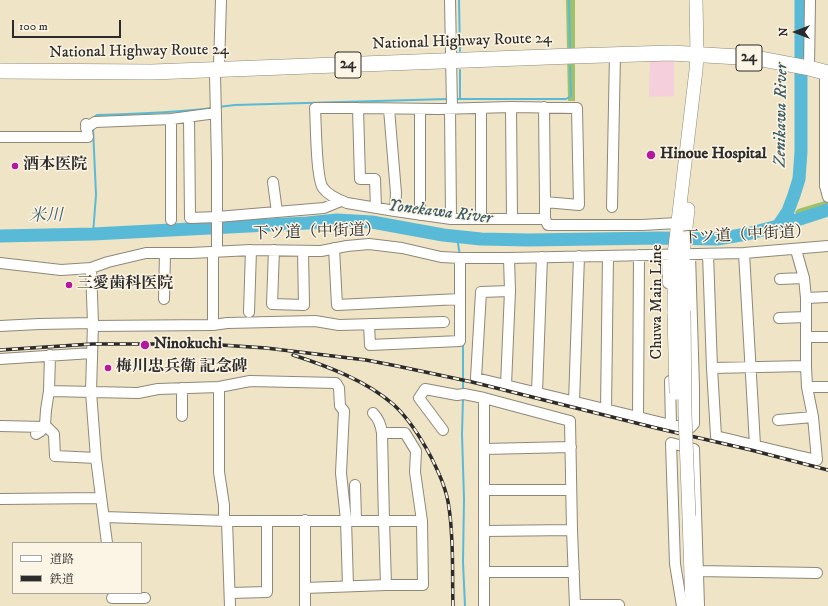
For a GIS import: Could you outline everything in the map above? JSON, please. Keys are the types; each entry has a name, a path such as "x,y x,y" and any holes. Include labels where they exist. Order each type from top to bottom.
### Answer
{"highway":[{"name":"National Highway Route 24","path":"0,71 152,72 671,53 756,58 827,73"}],"main road":[{"name":"Chuwa Main Line","path":"683,606 685,414 679,312 679,253 680,225 702,98 701,54 696,0"},
{"name":"Chuwa Main Line","path":"701,54 705,0"},
{"name":"Chuwa Main Line","path":"684,517 692,606"}],"street":[{"path":"213,325 215,252 217,235 215,74 219,66 221,0"},
{"path":"450,0 451,219"},
{"path":"808,68 810,0"},
{"path":"612,207 615,54"},
{"path":"827,73 825,78 825,186 828,197"},
{"path":"511,107 512,218"},
{"path":"544,107 545,219 548,225 680,225"},
{"path":"0,137 88,137 86,126 95,122 189,117 216,108"},
{"path":"545,202 579,205 577,108 315,108 319,177 323,188 341,201 376,208 451,219 545,219"},
{"path":"358,108 360,179 375,179 376,208"},
{"path":"481,108 481,218"},
{"path":"389,109 396,193 395,211"},
{"path":"420,109 420,215"},
{"path":"189,117 190,218 216,219 324,208 341,201"},
{"path":"171,119 172,220"},
{"path":"273,182 277,212"},
{"name":"下ツ道（中街道）","path":"0,263 61,270 91,268 108,262 146,253 191,253 251,250 321,251 369,244 402,248 441,257 460,258 744,253 796,250 828,246"},
{"path":"334,248 337,305 460,300"},
{"path":"249,312 251,250"},
{"path":"274,250 272,304 304,305 303,251"},
{"path":"708,254 716,436 782,453 817,460 813,417 807,387 806,298 804,278 796,250"},
{"path":"164,300 165,253"},
{"path":"510,291 481,292 476,378 606,410 690,428 694,424 694,381 679,253"},
{"path":"671,425 679,253"},
{"path":"744,253 755,445"},
{"path":"638,417 639,255"},
{"path":"574,402 579,256"},
{"path":"606,410 608,256"},
{"path":"537,392 542,257"},
{"path":"369,324 370,345 460,341 460,258"},
{"path":"506,385 510,291 509,258"},
{"path":"91,268 93,325 91,392 96,458 107,542"},
{"path":"780,279 804,278"},
{"path":"806,298 828,297"},
{"path":"778,318 806,317"},
{"path":"0,326 39,324 213,325 227,322 315,321 339,325 444,322"},
{"path":"806,338 828,338"},
{"path":"0,359 92,353"},
{"path":"36,434 41,431 44,426 49,391 50,355"},
{"path":"712,368 806,366"},
{"path":"49,391 138,393 158,388 219,386 250,381 336,383 339,388 340,406 344,411 341,473 351,520"},
{"path":"219,386 218,472 226,521 230,606"},
{"path":"807,387 828,387"},
{"path":"182,388 182,416"},
{"path":"443,430 419,398 425,389 484,398 570,420 575,606 619,605"},
{"path":"484,398 484,606"},
{"path":"373,413 382,426 386,585"},
{"path":"778,420 813,417"},
{"path":"0,426 44,426 54,434 55,456 96,458"},
{"path":"305,588 423,585 422,521 415,472 416,451 405,433 382,433"},
{"path":"683,606 675,564 671,444 694,449 698,606"},
{"path":"484,449 571,447"},
{"path":"348,586 351,520 355,485"},
{"path":"484,490 571,490"},
{"path":"0,499 101,498"},
{"path":"104,517 226,521 422,521"},
{"path":"305,520 305,606"},
{"path":"230,593 267,592 267,521"},
{"path":"484,531 572,530"},
{"path":"698,571 817,573"},
{"path":"484,572 574,572"},
{"path":"113,599 145,598"}],"shaded area":[{"path":"650,61 674,61 674,96 649,97"}],"green space":[{"path":"566,0 575,0 575,101 568,101"},
{"path":"828,200 828,207 811,212 796,214 795,212 798,209"}],"waterway":[{"path":"459,0 460,51"},
{"path":"569,0 570,47"},
{"name":"Zenikawa River","path":"778,226 788,211 799,179 801,152 801,0"},
{"path":"454,99 566,99 571,96 570,66"},
{"path":"460,70 460,99"},
{"path":"218,107 235,105 448,99"},
{"path":"93,119 97,115 141,114 212,108"},
{"path":"93,128 96,195 93,234"},
{"name":"Yonekawa River","path":"0,236 93,234 307,223 337,220 372,222 443,235 481,239 717,239 747,234 778,226 828,210"},
{"path":"457,237 460,256"},
{"path":"463,344 463,391"},
{"path":"463,398 463,562 465,606"}],"railway":[{"path":"0,350 92,344 206,344 266,348 366,360 472,382 828,470"},
{"path":"293,355 333,369 383,396 400,411 419,436 440,475 448,501 451,520 453,606"}],"place":[{"name":"Hinoue Hospital","path":"651,155"},
{"name":"酒本医院","path":"15,166"},
{"name":"三愛歯科医院","path":"69,285"},
{"name":"Ninokuchi","path":"145,345"},
{"name":"梅川忠兵衛 記念碑","path":"108,368"}],"water label":[{"name":"米川","path":"46,217"}]}
